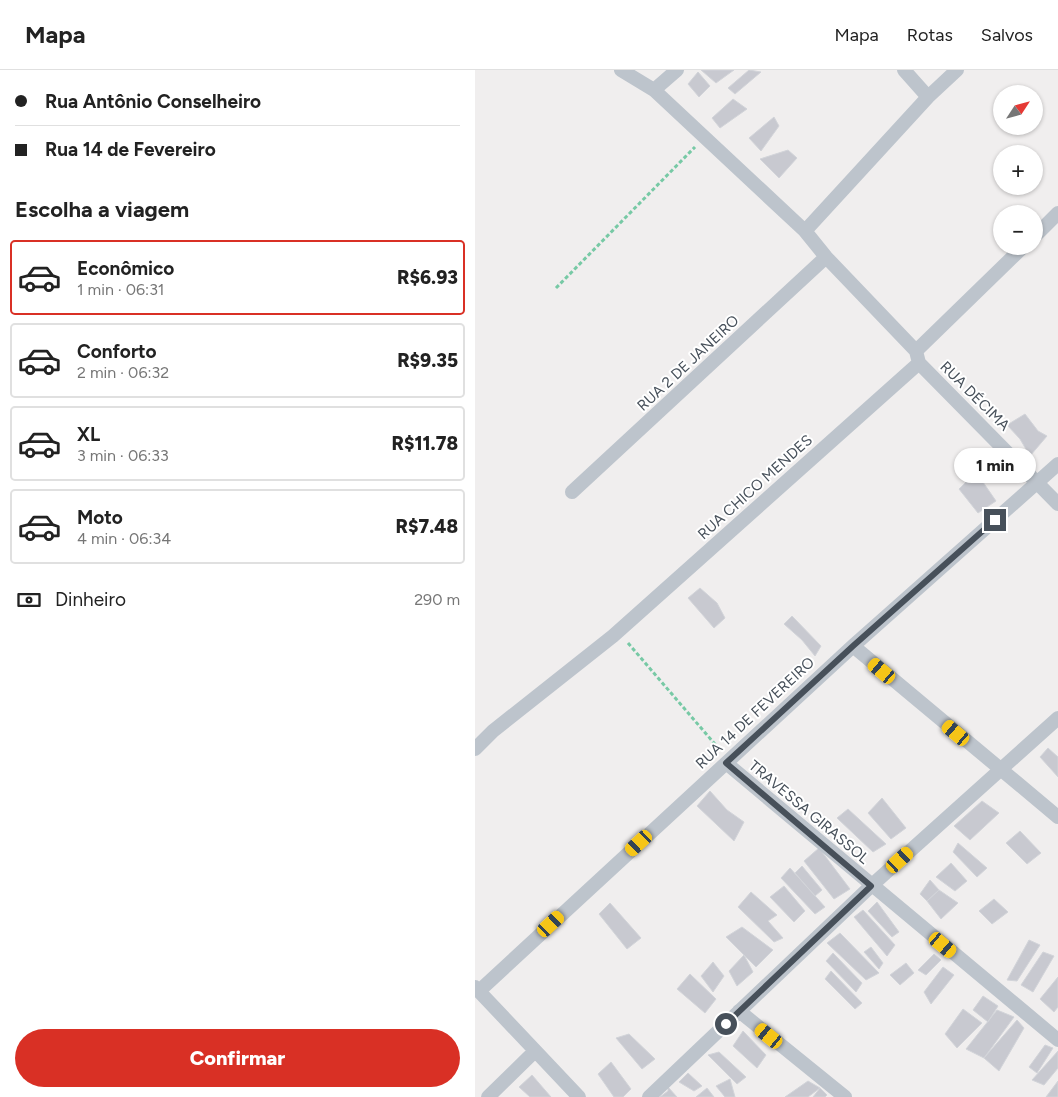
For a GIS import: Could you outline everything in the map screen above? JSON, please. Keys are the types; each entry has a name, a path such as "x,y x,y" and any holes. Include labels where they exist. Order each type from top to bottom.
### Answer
{"street":[{"path":"621,70 655,90 805,231 826,257 918,357"},
{"path":"655,90 677,70"},
{"path":"904,70 928,96"},
{"path":"805,231 905,124 928,96 957,70"},
{"path":"1043,228 1058,213"},
{"name":"RUA CHICO MENDES","path":"615,634 918,357 1015,255"},
{"name":"RUA 2 DE JANEIRO","path":"572,492 826,257"},
{"name":"RUA DÉCIMA","path":"918,357 1058,504"},
{"name":"RUA 14 DE FEVEREIRO","path":"477,989 853,646 1058,464"},
{"path":"475,749 493,731 615,634"},
{"path":"853,646 1058,817"},
{"path":"649,1097 871,886 1058,718"},
{"name":"TRAVESSA GIRASSOL","path":"727,761 871,886 1058,1040"},
{"path":"477,989 579,1097"},
{"path":"739,1012 845,1097"},
{"path":"488,1097 535,1051"}],"path":[{"path":"556,288 705,137"},
{"path":"615,634 727,761"}],"building":[{"path":"701,70 734,70 716,83"},
{"path":"749,70 761,72 735,94 728,88"},
{"path":"698,72 710,86 699,97 688,84"},
{"path":"733,99 747,109 720,128 712,118"},
{"path":"774,117 779,126 761,151 749,138"},
{"path":"788,150 797,158 779,178 760,159"},
{"path":"1025,414 1038,431 1047,436 1030,456 1020,439 1007,425"},
{"path":"976,472 996,501 978,513 959,489"},
{"path":"700,588 717,603 725,618 714,628 688,598"},
{"path":"792,616 821,646 815,656 802,640 784,624"},
{"path":"1048,748 1058,757 1058,777 1040,757"},
{"path":"710,791 727,810 744,822 734,841 697,806"},
{"path":"882,798 906,828 891,839 868,813"},
{"path":"982,801 999,813 970,840 954,826"},
{"path":"848,809 886,844 873,852 837,818"},
{"path":"1020,831 1041,853 1027,864 1006,843"},
{"path":"958,843 987,868 977,877 953,852"},
{"path":"819,848 850,889 834,899 804,861"},
{"path":"951,863 967,881 955,891 936,877"},
{"path":"802,866 822,890 815,896 795,873"},
{"path":"790,868 825,907 815,914 781,878"},
{"path":"930,880 939,890 927,901 920,894"},
{"path":"784,886 805,911 794,922 770,897"},
{"path":"939,890 958,903 941,919 927,901"},
{"path":"751,892 777,915 768,921 783,938 774,942 738,907"},
{"path":"994,899 1008,912 992,924 979,911"},
{"path":"877,902 899,932 892,937 868,911"},
{"path":"610,903 641,938 627,949 599,914"},
{"path":"863,910 895,945 887,956 854,917"},
{"path":"742,927 773,950 756,967 726,937"},
{"path":"840,933 879,973 866,980 827,943"},
{"path":"1029,940 1040,945 1017,981 1007,980"},
{"path":"871,947 883,963 879,969 864,952"},
{"path":"1043,952 1054,956 1033,992 1021,985"},
{"path":"833,953 862,983 856,992 826,961"},
{"path":"934,954 941,960 926,975 918,970"},
{"path":"744,955 753,972 737,986 729,971"},
{"path":"713,962 724,976 713,992 701,976"},
{"path":"906,963 914,973 900,985 890,975"},
{"path":"943,967 954,975 931,1004 924,992"},
{"path":"831,971 862,1003 855,1009 825,979"},
{"path":"690,974 716,999 705,1013 677,989"},
{"path":"1058,977 1058,1007 1054,1012 1040,999"},
{"path":"983,996 998,1006 988,1022 973,1010"},
{"path":"963,1009 982,1023 957,1048 945,1034"},
{"path":"997,1010 1014,1017 984,1058 966,1049"},
{"path":"1017,1020 1024,1028 999,1071 984,1058"},
{"path":"743,1031 766,1055 757,1068 733,1046"},
{"path":"629,1034 655,1059 642,1069 616,1038"},
{"path":"1045,1045 1053,1048 1037,1073 1029,1067"},
{"path":"1058,1051 1058,1068 1044,1085 1032,1080"},
{"path":"719,1052 746,1077 737,1084 708,1055"},
{"path":"611,1062 631,1089 623,1097 614,1097 598,1074"},
{"path":"688,1073 702,1086 694,1091 679,1082"},
{"path":"532,1075 551,1097 530,1097 519,1087"},
{"path":"730,1079 735,1097 725,1097 716,1086"},
{"path":"808,1081 820,1088 808,1097 785,1097"},
{"path":"1058,1081 1058,1097 1046,1097"},
{"path":"668,1087 677,1097 660,1097 668,1091"},
{"path":"707,1088 714,1097 696,1097"},
{"path":"820,1088 827,1095 825,1097 813,1097"}],"route":[{"path":"726,1024 871,886 726,763 853,646 995,520"}]}
